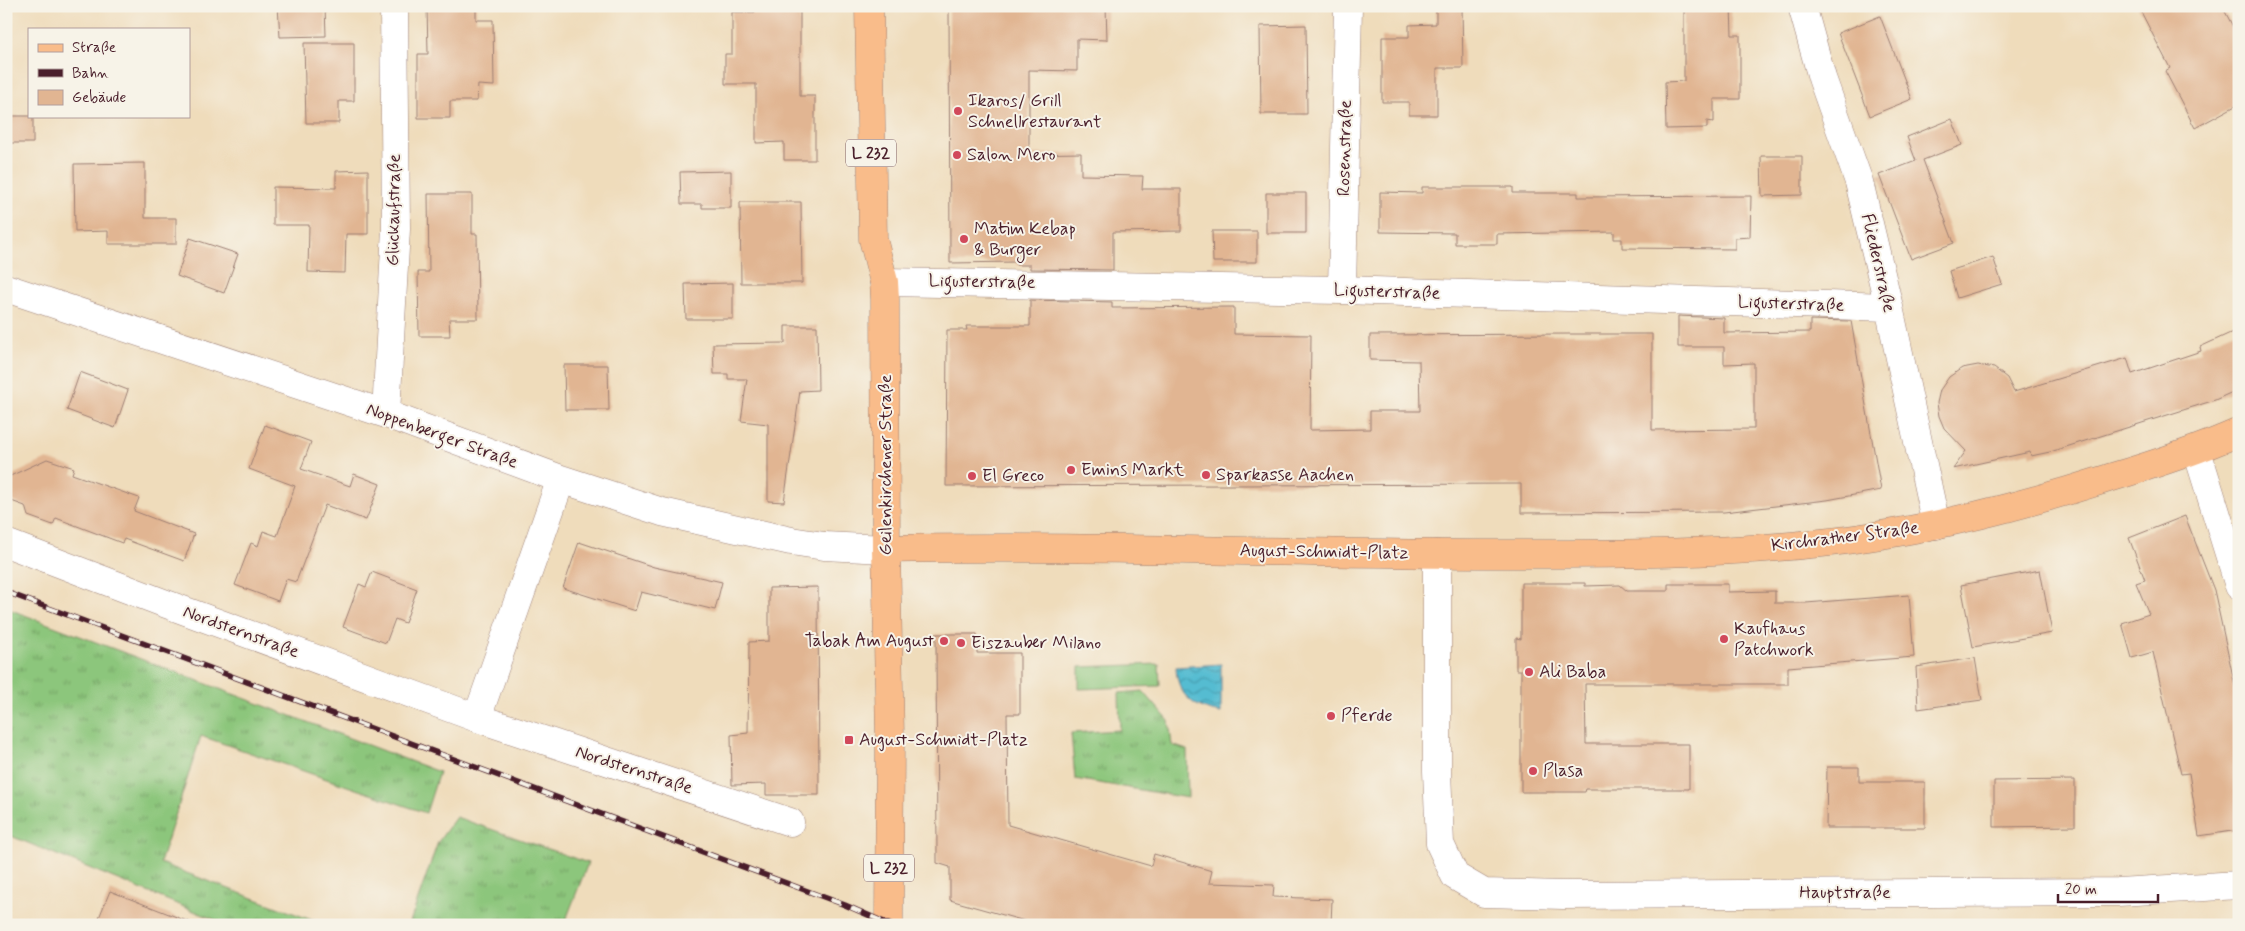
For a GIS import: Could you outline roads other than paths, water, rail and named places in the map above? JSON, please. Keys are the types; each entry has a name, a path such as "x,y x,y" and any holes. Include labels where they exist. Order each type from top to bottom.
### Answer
{"main road":[{"name":"Geilenkirchener Straße","path":"869,6 873,239 884,282 886,549 890,736 889,925"},
{"name":"Kirchrather Straße","path":"1437,554 1649,554 1822,543 1936,525 2048,498 2197,451 2239,432"},
{"name":"August-Schmidt-Platz","path":"886,549 1024,547 1437,554"}],"street":[{"name":"Glückaufstraße","path":"386,414 396,229 394,6"},
{"name":"Rosenstraße","path":"1342,290 1348,6"},
{"name":"Fliederstraße","path":"1802,6 1822,78 1859,182 1889,307 1936,525"},
{"name":"Ligusterstraße","path":"884,282 924,281 1342,290 1889,307"},
{"name":"Noppenberger Straße","path":"6,288 386,414 561,479 662,512 791,541 824,546 886,549"},
{"path":"2197,451 2239,586"},
{"path":"477,718 561,479"},
{"name":"Nordsternstraße","path":"6,542 170,606 477,718 790,822"},
{"name":"Hauptstraße","path":"1437,554 1436,772 1440,844 1455,876 1484,893 1563,895 2118,892 2239,885"}],"water":[{"path":"1221,664 1221,713 1203,708 1189,699 1180,686 1176,667"}],"railway":[{"path":"6,592 845,905 891,925"}],"place":[{"name":"Ikaros/ Grill Schnellrestaurant","path":"958,111"},
{"name":"Salon Mero","path":"957,155"},
{"name":"Matim Kebap & Burger","path":"964,239"},
{"name":"Emins Markt","path":"1071,470"},
{"name":"Sparkasse Aachen","path":"1206,475"},
{"name":"El Greco","path":"972,476"},
{"name":"Kaufhaus Patchwork","path":"1724,639"},
{"name":"Tabak Am August","path":"944,641"},
{"name":"Eiszauber Milano","path":"961,643"},
{"name":"Ali Baba","path":"1529,672"},
{"name":"Pferde","path":"1331,716"},
{"name":"August-Schmidt-Platz","path":"849,740"},
{"name":"Plasa","path":"1533,771"}]}
